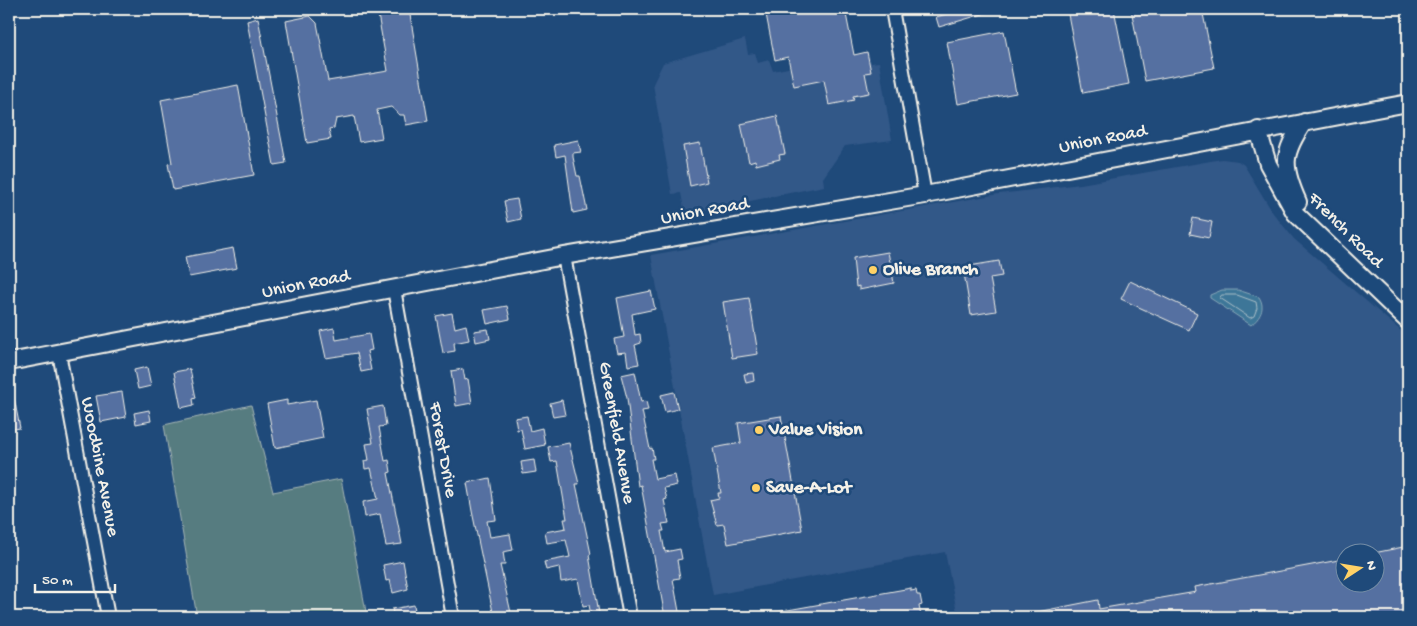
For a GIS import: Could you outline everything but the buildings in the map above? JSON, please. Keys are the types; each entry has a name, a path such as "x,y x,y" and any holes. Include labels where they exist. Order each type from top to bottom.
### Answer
{"main road":[{"name":"Union Road","path":"9,362 564,256 925,195 1258,130 1408,103"},
{"path":"1304,122 1290,143 1286,161 1290,183 1310,226"},
{"name":"French Road","path":"1258,130 1276,180 1295,212 1408,321"}],"street":[{"path":"892,9 925,195"},
{"name":"Greenfield Avenue","path":"564,256 630,617"},
{"name":"Forest Drive","path":"394,289 453,617"},
{"name":"Woodbine Avenue","path":"59,353 108,617"}],"shaded area":[{"path":"745,39 748,54 755,53 758,63 769,60 773,71 868,52 871,63 879,62 892,140 845,146 823,178 824,186 685,214 681,193 672,194 653,84 663,63"},
{"path":"1222,159 1238,161 1244,165 1273,213 1294,239 1408,337 1408,617 958,617 945,552 713,595 651,255 999,194 1081,184"}],"green space":[{"path":"251,405 273,492 341,479 367,617 197,617 164,425"}],"water":[{"path":"1222,290 1238,290 1259,297 1262,309 1257,319 1251,325 1210,298 1210,295"}],"place":[{"name":"Olive Branch","path":"873,270"},
{"name":"Value Vision","path":"759,430"},
{"name":"Save-A-Lot","path":"756,488"}]}
